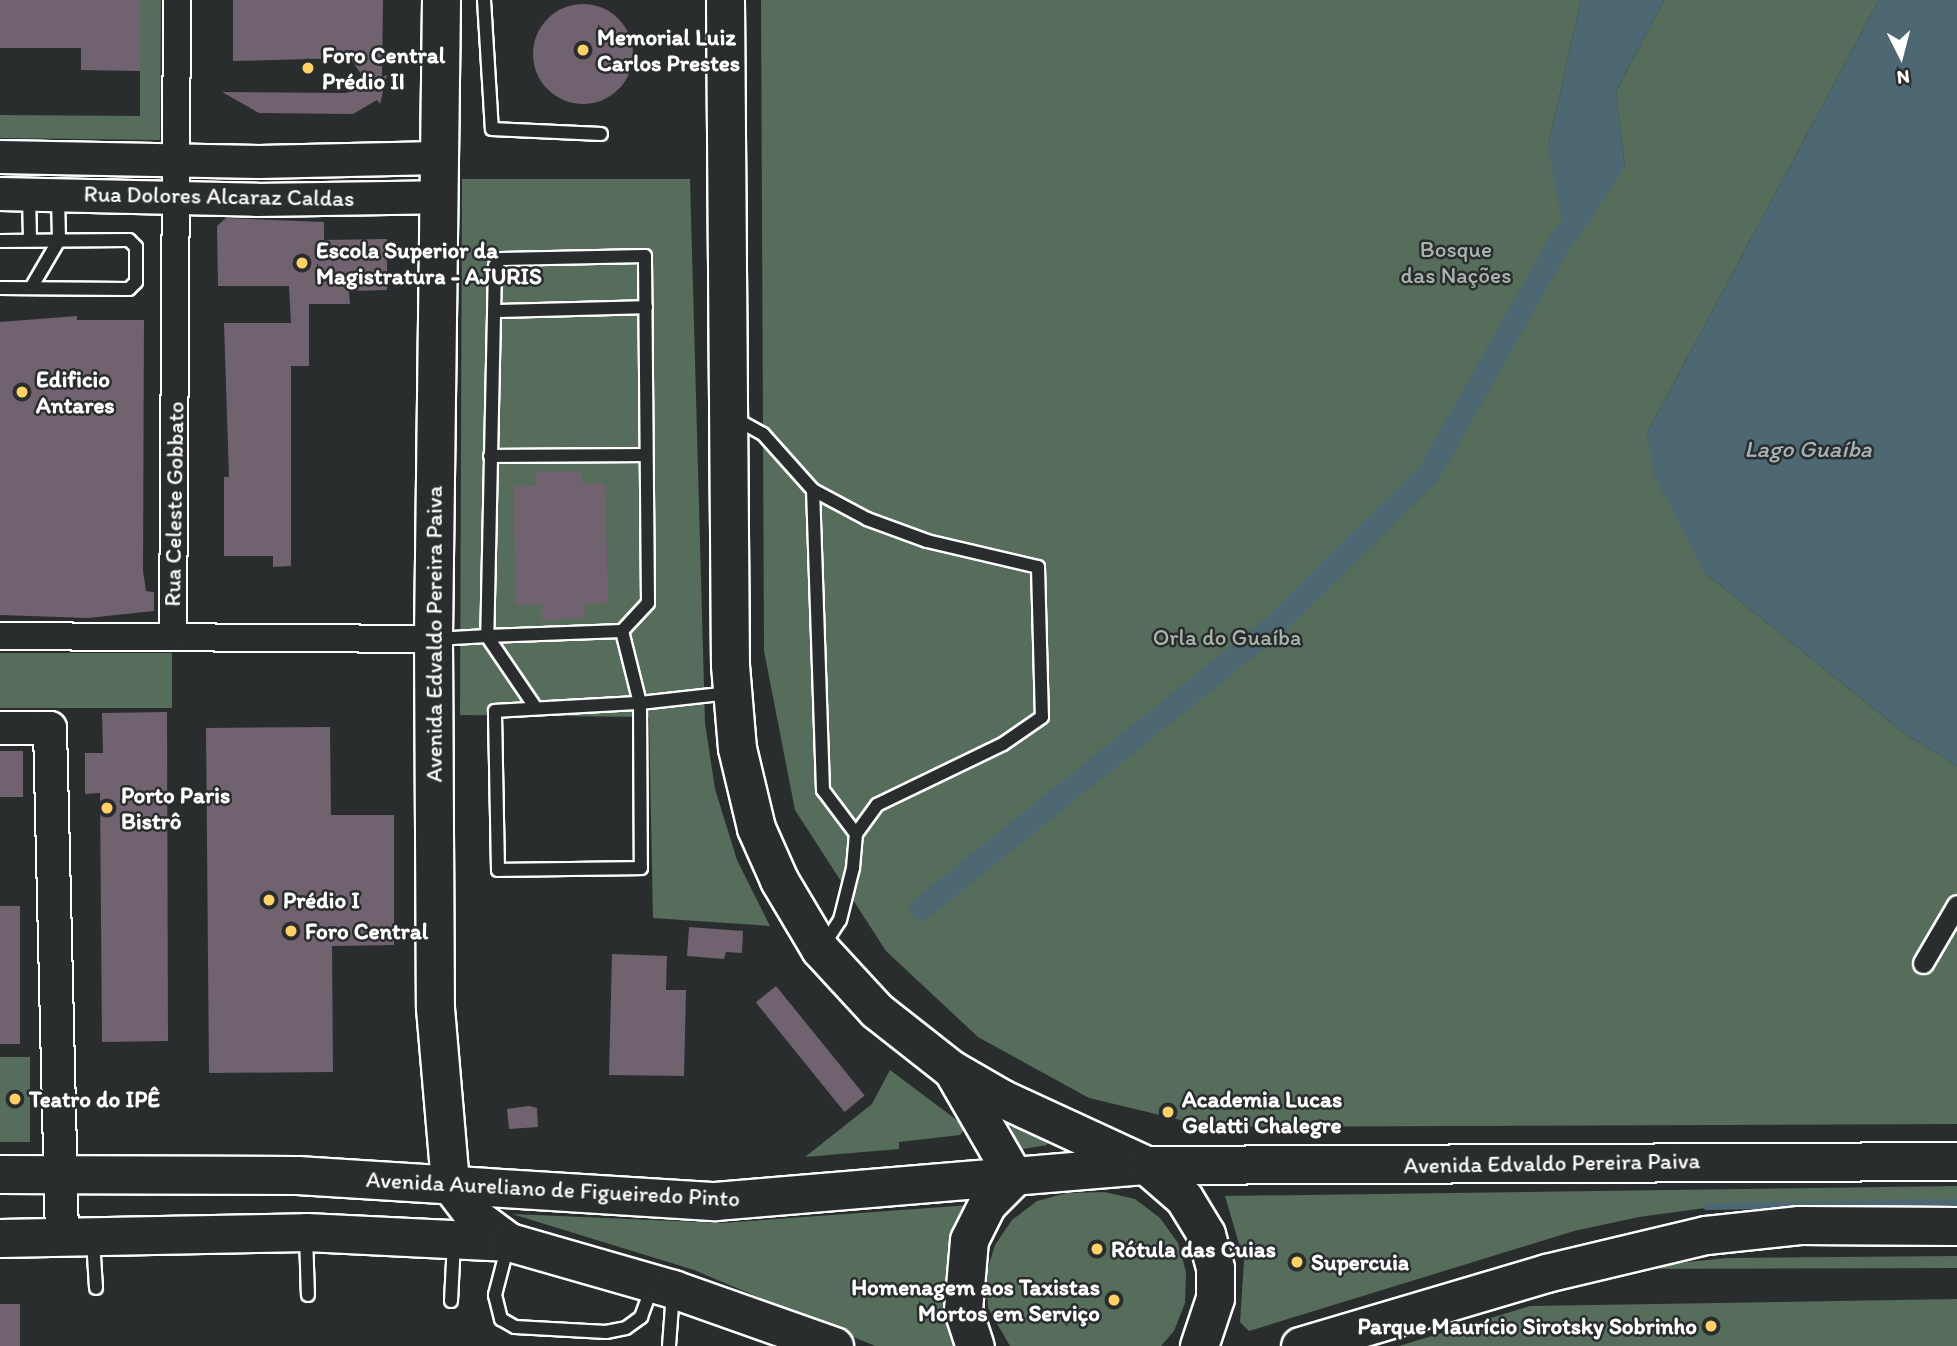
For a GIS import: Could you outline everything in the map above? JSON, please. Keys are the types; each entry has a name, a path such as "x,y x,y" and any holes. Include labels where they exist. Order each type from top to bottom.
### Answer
{"main road":[{"name":"Avenida Edvaldo Pereira Paiva","path":"441,0 433,639 435,1009 450,1184"},
{"name":"Avenida Edvaldo Pereira Paiva","path":"725,0 733,693 737,748 756,828 779,880 820,949 876,1010 951,1069 1001,1098 1146,1165 1184,1198 1206,1234 1215,1268 1215,1298 1199,1346"},
{"name":"Avenida Edvaldo Pereira Paiva","path":"951,1069 1014,1177"},
{"name":"Avenida Edvaldo Pereira Paiva","path":"1146,1165 1957,1161"},
{"name":"Avenida Aureliano de Figueiredo Pinto","path":"0,1174 298,1175 715,1202 1014,1177 1072,1168 1146,1165"},
{"path":"975,1346 963,1310 969,1240 987,1204 1014,1177"},
{"path":"450,1184 474,1216 509,1242"},
{"path":"1309,1344 1546,1273 1706,1235 1799,1225 1957,1226"},
{"path":"0,1238 306,1232 509,1242 664,1286 834,1346"}],"street":[{"name":"Rua Celeste Gobbato","path":"0,636 173,637 177,0"},
{"name":"Rua Dolores Alcaraz Caldas","path":"0,158 259,162 438,158"},
{"path":"257,200 259,162"},
{"name":"Rua Dolores Alcaraz Caldas","path":"29,194 257,200 439,197"},
{"path":"173,637 433,639"},
{"path":"0,728 50,728 61,1174 78,1236"},
{"path":"1923,963 1957,905"}],"lane":[{"path":"484,0 492,130 600,134"},
{"path":"29,194 59,240"},
{"path":"29,194 30,240"},
{"path":"31,288 59,240"},
{"path":"0,241 134,242 134,287 0,288"},
{"path":"433,639 487,636 622,631 648,603 645,455 647,261 640,254 501,259 495,266 487,636 535,707"},
{"path":"495,311 646,307"},
{"path":"730,416 763,434 813,490 867,519 927,541 1038,567 1042,717 1003,744 877,806 856,834 853,867 840,920 820,949"},
{"path":"490,456 645,455"},
{"path":"813,490 823,790 856,834"},
{"path":"622,631 640,703 641,868 503,872 496,866 494,715 500,709 640,703 733,693"},
{"path":"306,1232 309,1295"},
{"path":"78,1236 96,1288"},
{"path":"451,1301 454,1238"},
{"path":"509,1242 495,1295 501,1319 515,1327 606,1332 626,1328 641,1317 664,1286"},
{"path":"664,1286 669,1346"}],"green space":[{"path":"140,0 161,0 160,140 0,138 0,115 140,116"},
{"name":"Orla do Guaíba","path":"761,0 1581,0 1548,147 1625,167 1616,92 1664,0 1879,0 1647,433 1705,573 1904,733 1957,766 1957,1124 1210,1127 1089,1098 978,1037 886,951 795,810 764,651"},
{"path":"462,179 690,179 705,723 715,789 737,860 770,926 653,918 649,717 460,715"},
{"path":"0,653 172,653 172,708 0,708"},
{"name":"Teatro do IPÊ","path":"0,1057 30,1057 30,1142 0,1142"},
{"path":"890,1070 966,1127 960,1135 899,1142 899,1149 805,1157 872,1104"},
{"path":"1009,1117 1048,1138 1047,1145 1017,1150"},
{"path":"1957,1186 1957,1205 1705,1208 1639,1217 1574,1231 1249,1331 1240,1322 1244,1261 1225,1196"},
{"path":"1104,1192 1135,1199 1160,1218 1178,1243 1186,1272 1185,1303 1174,1331 1161,1346 1010,1346 988,1308 986,1274 995,1245 1012,1220 1037,1201 1067,1193"},
{"path":"971,1205 961,1346 875,1346 694,1270 512,1214 722,1223"},
{"path":"1957,1256 1957,1268 1618,1269 1727,1258"},
{"name":"Parque Maurício Sirotsky Sobrinho","path":"1957,1299 1957,1346 1399,1346 1530,1306"}],"water":[{"path":"1581,0 1664,0 1616,92 1625,167 1577,240 1564,233 1548,147"},
{"name":"Lago Guaíba","path":"1879,0 1957,0 1957,766 1904,733 1705,573 1654,476 1647,433"}],"building":[{"path":"0,0 140,0 140,71 81,70 81,48 0,48"},
{"path":"233,0 383,0 382,77 387,75 380,104 377,100 353,114 259,113 222,92 346,93 368,84 350,58 233,61"},
{"name":"Memorial Luiz Carlos Prestes","path":"583,4 611,12 625,26 633,54 625,82 611,96 583,104 555,96 541,82 533,54 541,26 555,12"},
{"path":"226,218 324,222 324,240 387,239 387,290 349,291 350,304 309,304 309,366 291,366 291,566 273,567 273,556 224,556 224,477 229,477 224,323 291,323 289,286 218,286 217,226"},
{"path":"77,316 77,320 144,320 143,571 146,591 154,592 154,611 88,618 0,615 0,322"},
{"path":"582,471 582,484 605,483 608,603 585,604 585,618 541,620 541,605 516,605 513,486 536,486 535,472"},
{"path":"167,712 168,1041 102,1042 100,793 85,794 85,753 103,753 102,713"},
{"name":"Prédio I","path":"330,727 331,815 394,815 394,945 332,946 333,1072 209,1073 206,728"},
{"path":"0,751 23,751 23,797 0,797"},
{"path":"0,906 20,906 20,1044 0,1044"},
{"path":"689,927 743,931 742,953 726,952 724,959 687,956"},
{"path":"612,954 667,956 666,990 686,990 684,1076 609,1075"},
{"path":"776,986 865,1096 845,1112 756,1002"},
{"path":"529,1106 537,1108 538,1127 509,1129 507,1109"},
{"path":"0,1304 20,1304 20,1346 0,1346"}],"waterway":[{"path":"921,908 1271,628 1429,472 1564,233"},
{"path":"1706,1206 1957,1202"}],"place":[{"name":"Memorial Luiz Carlos Prestes","path":"583,50"},
{"name":"Foro Central Prédio II","path":"308,68"},
{"name":"Escola Superior da Magistratura - AJURIS","path":"302,263"},
{"name":"Edificio Antares","path":"22,392"},
{"name":"Porto Paris Bistrô","path":"107,808"},
{"name":"Prédio I","path":"269,900"},
{"name":"Foro Central","path":"291,931"},
{"name":"Teatro do IPÊ","path":"15,1099"},
{"name":"Academia Lucas Gelatti Chalegre","path":"1168,1112"},
{"name":"Rótula das Cuias","path":"1097,1249"},
{"name":"Supercuia","path":"1297,1262"},
{"name":"Homenagem aos Taxistas Mortos em Serviço","path":"1114,1300"},
{"name":"Parque Maurício Sirotsky Sobrinho","path":"1711,1326"}],"park label":[{"name":"Bosque das Nações","path":"1456,262"}]}
